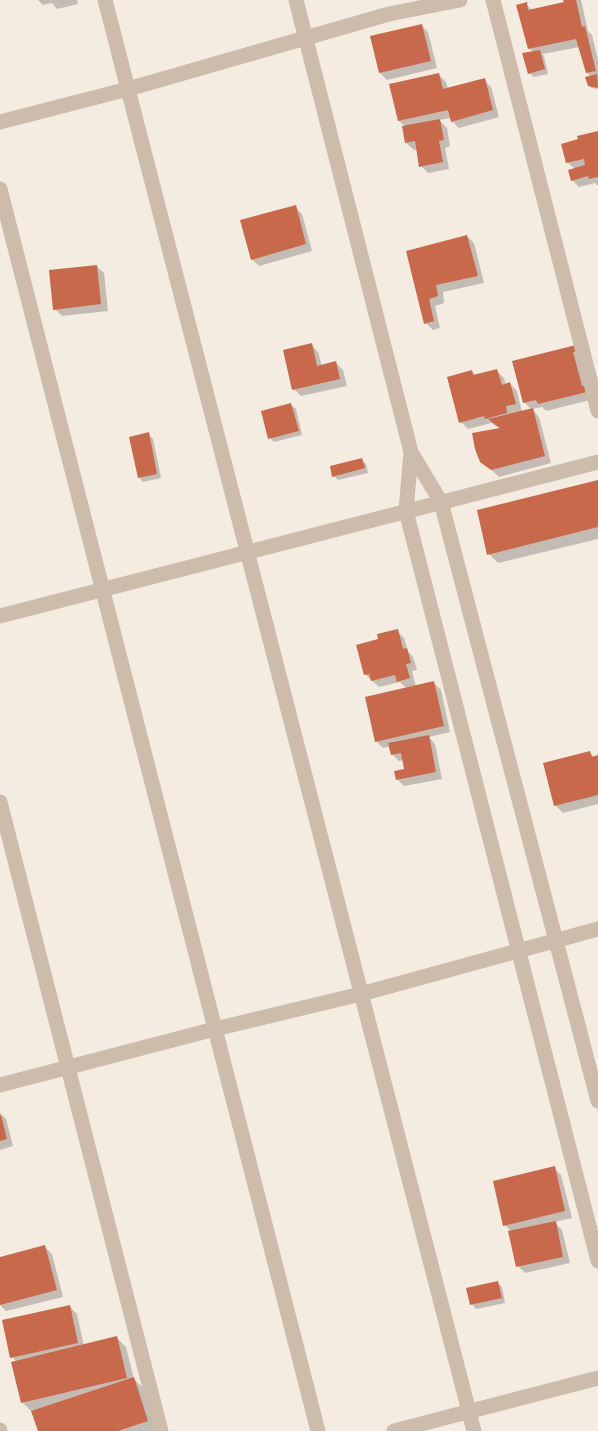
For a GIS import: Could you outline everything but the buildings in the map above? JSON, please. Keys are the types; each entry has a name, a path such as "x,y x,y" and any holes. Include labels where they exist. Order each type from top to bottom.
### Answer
{"street":[{"path":"105,0 474,1431"},
{"path":"296,0 411,452 441,502 598,1101"},
{"path":"0,122 128,89 389,14 460,0"},
{"path":"493,0 598,411"},
{"path":"0,189 318,1431"},
{"path":"411,452 406,511 598,1261"},
{"path":"0,616 598,462"},
{"path":"0,802 160,1431"},
{"path":"0,1086 215,1029 361,994 598,929"},
{"path":"394,1431 598,1378"}]}
